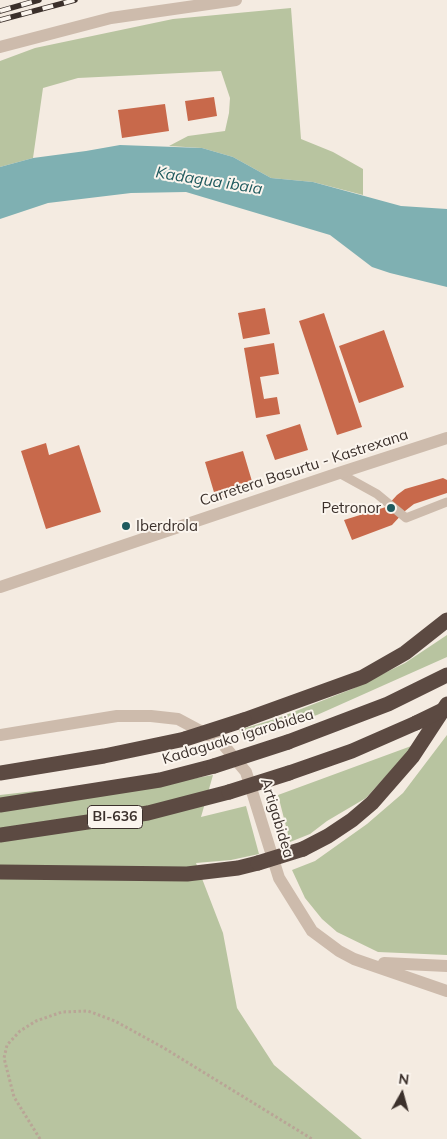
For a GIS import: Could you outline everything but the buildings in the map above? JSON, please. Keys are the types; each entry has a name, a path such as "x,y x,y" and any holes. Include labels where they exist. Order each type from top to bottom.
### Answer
{"highway":[{"path":"0,773 104,756 185,739 244,720 363,676 405,653 447,620"},
{"name":"Kadaguako igarobidea","path":"0,805 160,780 214,766 288,742 388,704 447,674"},
{"path":"0,872 187,874 238,868 303,849 336,831 372,803 413,756 447,706"},
{"name":"BI-636","path":"0,835 148,813 229,792 352,751 416,723 447,706"}],"street":[{"path":"0,47 111,18 236,0"},
{"name":"Carretera Basurtu - Kastrexana","path":"0,587 447,438"},
{"name":"Artigabidea","path":"0,735 117,716 151,716 178,718 221,742 246,772 279,878 312,931 339,952 354,958"},
{"path":"354,958 389,964 447,966"},
{"path":"354,958 447,991"}],"lane":[{"path":"339,473 377,494 406,518 447,502"}],"path":[{"path":"40,1139 14,1097 4,1058 7,1045 20,1031 36,1021 62,1012 88,1011 115,1021 164,1048 312,1139"}],"green space":[{"path":"291,8 301,139 333,152 363,169 363,195 313,182 271,178 233,157 202,148 169,146 188,136 225,131 230,98 221,71 78,78 43,88 33,158 0,167 0,61 35,48 173,19"},
{"path":"447,635 447,657 317,715 243,739 239,730 278,718 352,689 405,663"},
{"path":"447,735 447,955 378,952 337,932 322,919 305,898 292,870 315,861 367,824 403,793"},
{"path":"414,745 366,798 327,821 310,834 290,842 278,795"},
{"path":"213,775 201,817 246,806 259,854 231,860 196,863 223,933 237,1008 274,1065 362,1139 0,1139 0,795 35,791 112,793"}],"water":[{"name":"Kadagua ibaia","path":"120,145 202,148 233,157 271,178 313,182 401,206 447,209 447,287 372,267 330,235 186,192 131,193 48,203 0,219 0,167 33,158"}],"railway":[{"path":"0,11 39,0"},
{"path":"0,20 75,0"}],"place":[{"name":"Petronor","path":"391,508"},
{"name":"Iberdrola","path":"126,526"}]}
